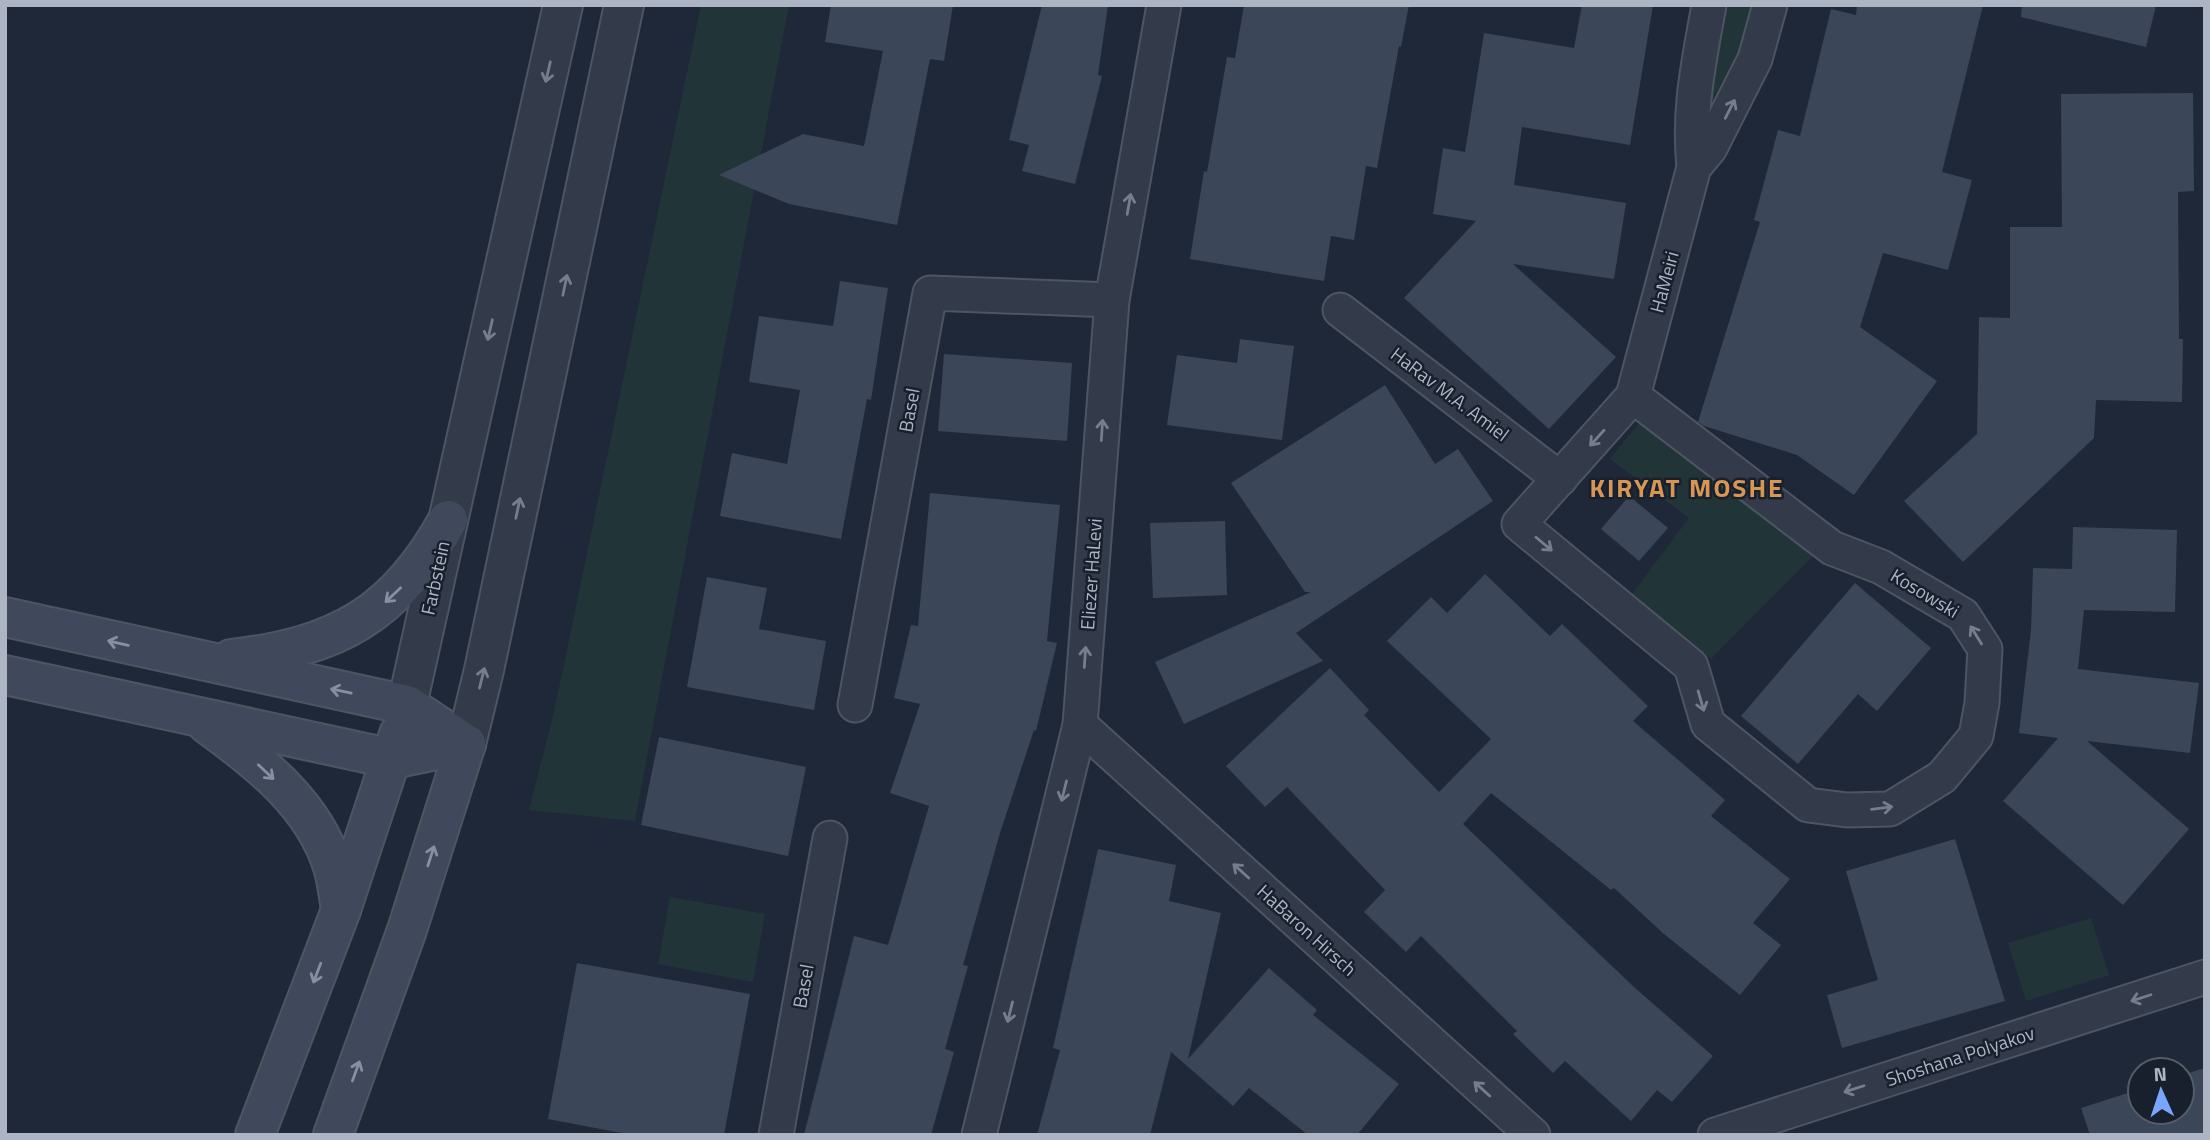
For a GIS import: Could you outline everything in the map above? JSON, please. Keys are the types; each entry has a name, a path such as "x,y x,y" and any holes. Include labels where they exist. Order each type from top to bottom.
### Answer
{"main road":[{"path":"199,661 282,652 314,642 359,622 394,595 410,578 447,520"},
{"path":"5,617 407,705 466,744"},
{"path":"5,675 393,760 466,744"},
{"name":"Farbstein","path":"255,1135 341,910 393,760 407,705"},
{"path":"194,715 242,750 307,814 333,867 341,910"},
{"path":"333,1135 407,930 466,744"}],"street":[{"name":"Farbstein","path":"407,705 563,5"},
{"path":"466,744 484,670 624,5"},
{"name":"Eliezer HaLevi","path":"979,1135 1080,725 1111,300 1164,5"},
{"path":"1694,167 1691,138 1692,98 1709,5"},
{"path":"1694,167 1710,148 1755,59 1770,5"},
{"name":"HaMeiri","path":"1633,396 1694,167"},
{"name":"Basel","path":"855,705 930,293 1111,300"},
{"name":"HaRav M.A. Amiel","path":"1339,310 1560,479"},
{"name":"Kosowski","path":"1633,396 1832,548 1881,567 1963,615 1985,649 1982,703 1976,736 1942,778 1890,809 1847,810 1808,806 1708,724 1691,666 1519,524 1633,396"},
{"name":"HaBaron Hirsch","path":"1080,725 1533,1135"},
{"name":"Basel","path":"776,1135 830,838"},
{"name":"Shoshana Polyakov","path":"1715,1135 2204,978"}],"green space":[{"path":"701,5 789,5 635,821 529,810 554,712"},
{"path":"1723,5 1755,5 1745,49 1719,103 1707,96"},
{"path":"1640,422 1817,552 1711,659 1632,594 1689,518 1610,459"},
{"path":"670,897 765,914 753,982 658,964"},
{"path":"2091,918 2109,975 2026,1001 2008,943"}],"building":[{"path":"831,5 953,5 944,61 930,59 897,225 789,204 719,175 803,134 864,146 883,51 825,42"},
{"path":"1042,5 1108,5 1098,75 1102,76 1075,184 1022,171 1029,145 1009,140"},
{"path":"1244,5 1409,5 1377,168 1366,166 1354,240 1331,236 1324,281 1190,259 1227,57 1235,58"},
{"path":"1582,5 1653,5 1630,145 1522,127 1514,185 1626,203 1614,279 1513,264 1616,357 1549,429 1404,298 1476,221 1433,214 1443,148 1465,152 1484,33 1574,48"},
{"path":"1857,5 1983,5 1942,172 1972,180 1948,270 1883,253 1860,327 1937,381 1854,495 1797,455 1698,422 1760,222 1754,220 1778,130 1800,136 1831,9 1856,15"},
{"path":"2022,5 2156,5 2146,47 2021,17"},
{"path":"2193,93 2194,191 2178,192 2179,339 2183,339 2182,402 2096,400 2094,438 1963,562 1904,501 1977,434 1979,317 2010,318 2010,227 2062,227 2061,94"},
{"path":"840,281 888,288 871,400 867,399 841,539 720,516 732,453 787,464 800,390 749,382 759,316 833,326"},
{"path":"1240,339 1294,346 1282,440 1167,425 1177,355 1237,363"},
{"path":"944,354 1072,363 1067,441 938,431"},
{"path":"1385,385 1435,464 1458,449 1493,501 1296,633 1323,661 1184,724 1155,662 1311,592 1305,592 1231,483"},
{"path":"930,493 1060,505 1047,641 1057,643 1036,731 1034,730 1000,833 963,965 968,966 945,1049 954,1052 931,1135 804,1135 854,936 888,945 929,806 890,793 920,704 894,698 911,625 918,626"},
{"path":"1629,496 1668,528 1639,561 1601,529"},
{"path":"1225,521 1227,595 1153,598 1150,523"},
{"path":"2073,527 2177,530 2175,612 2084,610 2078,669 2199,683 2190,753 2087,741 2189,829 2123,905 2003,801 2058,738 2019,733 2031,630 2033,568 2072,569"},
{"path":"1485,574 1550,636 1562,624 1648,706 1633,721 1725,800 1711,816 1790,879 1753,923 1781,945 1740,995 1664,934 1614,888 1611,890 1491,793 1463,824 1634,987 1713,1056 1672,1102 1657,1090 1631,1121 1565,1061 1553,1073 1513,1034 1517,1031 1421,936 1406,952 1364,912 1385,890 1287,787 1265,807 1226,766 1330,668 1369,710 1364,715 1439,792 1491,739 1387,641 1431,597 1447,613"},
{"path":"707,577 767,588 759,629 826,641 814,710 687,687"},
{"path":"1855,583 1931,648 1877,711 1858,694 1798,764 1741,716"},
{"path":"659,737 806,767 788,856 641,825"},
{"path":"1955,839 2005,1001 1842,1048 1827,995 1878,980 1846,871"},
{"path":"1098,849 1176,865 1169,901 1221,913 1188,1059 1269,968 1317,1010 1313,1015 1399,1084 1357,1135 1308,1135 1249,1088 1233,1106 1171,1052 1150,1135 1037,1135 1060,1050 1053,1048"},
{"path":"577,963 750,994 724,1135 632,1135 548,1119"},
{"path":"2205,1068 2205,1135 2090,1135 2081,1108 2126,1094 2126,1126 2196,1126 2196,1071"}],"district":[{"name":"KIRYAT MOSHE","path":"1687,488"}]}
